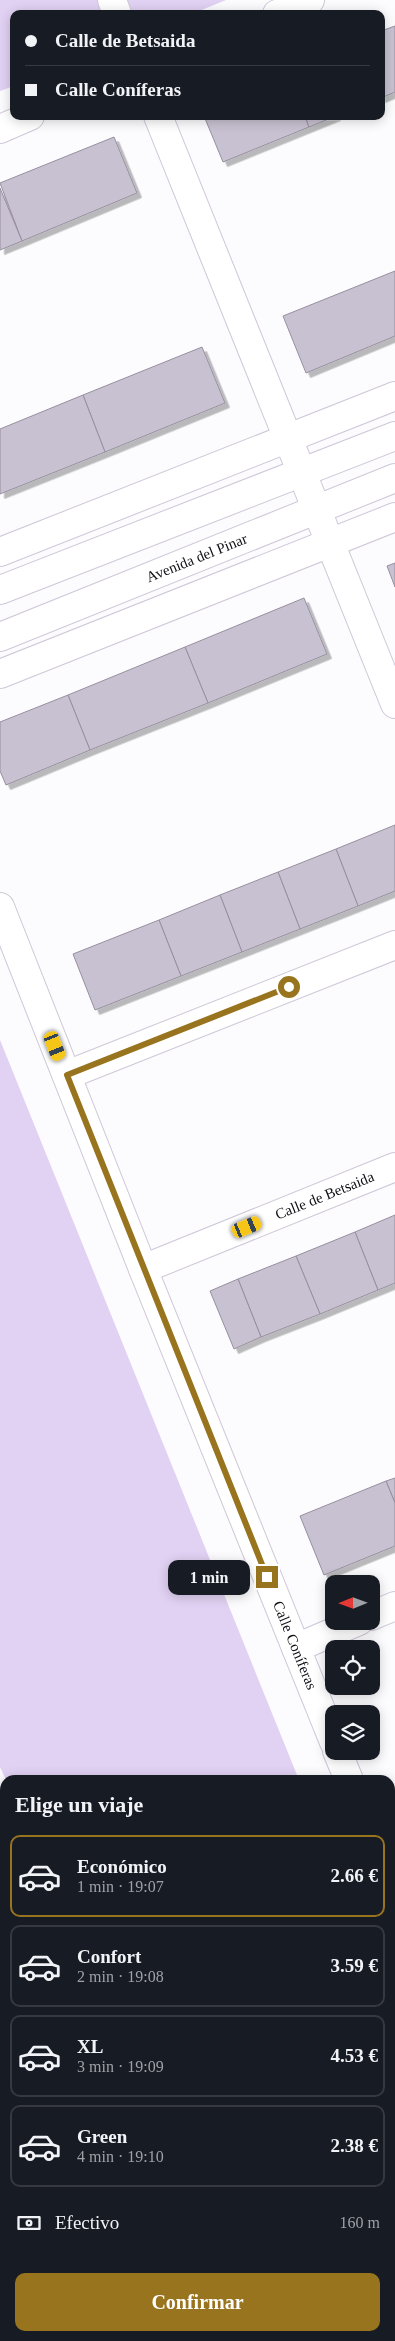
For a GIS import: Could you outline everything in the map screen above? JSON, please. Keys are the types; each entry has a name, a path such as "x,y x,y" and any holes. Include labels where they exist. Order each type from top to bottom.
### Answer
{"street":[{"path":"286,10 310,0"},
{"path":"0,129 21,120"},
{"path":"160,120 395,704"},
{"path":"0,552 395,396"},
{"path":"0,590 395,436"},
{"name":"Avenida del Pinar","path":"0,637 395,478"},
{"path":"0,674 395,517"},
{"name":"Calle Coníferas","path":"0,907 143,1270 325,1720"},
{"path":"67,1075 395,945"},
{"name":"Calle de Betsaida","path":"143,1270 395,1167"},
{"path":"380,1612 395,1606"},
{"path":"296,1648 338,1630"},
{"path":"341,1760 347,1775"}],"shaded area":[{"path":"0,0 226,0 202,10 10,10 10,87 0,91"},
{"path":"0,1040 297,1775 4,1775 0,1767"}],"building":[{"path":"395,26 395,92 385,96 385,30"},
{"path":"206,120 306,120 309,127 223,162"},
{"path":"306,120 326,120 309,127"},
{"path":"114,137 137,193 22,241 0,183"},
{"path":"0,188 22,241 0,250"},
{"path":"395,271 395,336 306,373 283,316"},
{"path":"202,347 225,403 105,452 83,395"},
{"path":"83,395 105,452 0,494 0,429"},
{"path":"395,563 395,587 387,566"},
{"path":"304,598 327,654 208,703 185,647"},
{"path":"185,647 208,703 90,750 68,695"},
{"path":"68,695 90,750 6,785 0,771 0,722"},
{"path":"395,825 395,891 358,906 336,849"},
{"path":"336,849 358,906 300,929 278,872"},
{"path":"278,872 300,929 242,952 220,895"},
{"path":"220,895 242,952 181,976 159,920"},
{"path":"159,920 181,976 95,1010 73,954"},
{"path":"395,1215 395,1283 378,1290 355,1232"},
{"path":"355,1232 378,1290 320,1314 296,1256"},
{"path":"296,1256 320,1314 261,1337 238,1279"},
{"path":"238,1279 261,1337 234,1349 210,1291"},
{"path":"395,1478 395,1503 386,1481"},
{"path":"386,1481 395,1503 395,1546 324,1575 300,1516"}],"route":[{"path":"267,1577 143,1270 67,1075 289,987"}]}
